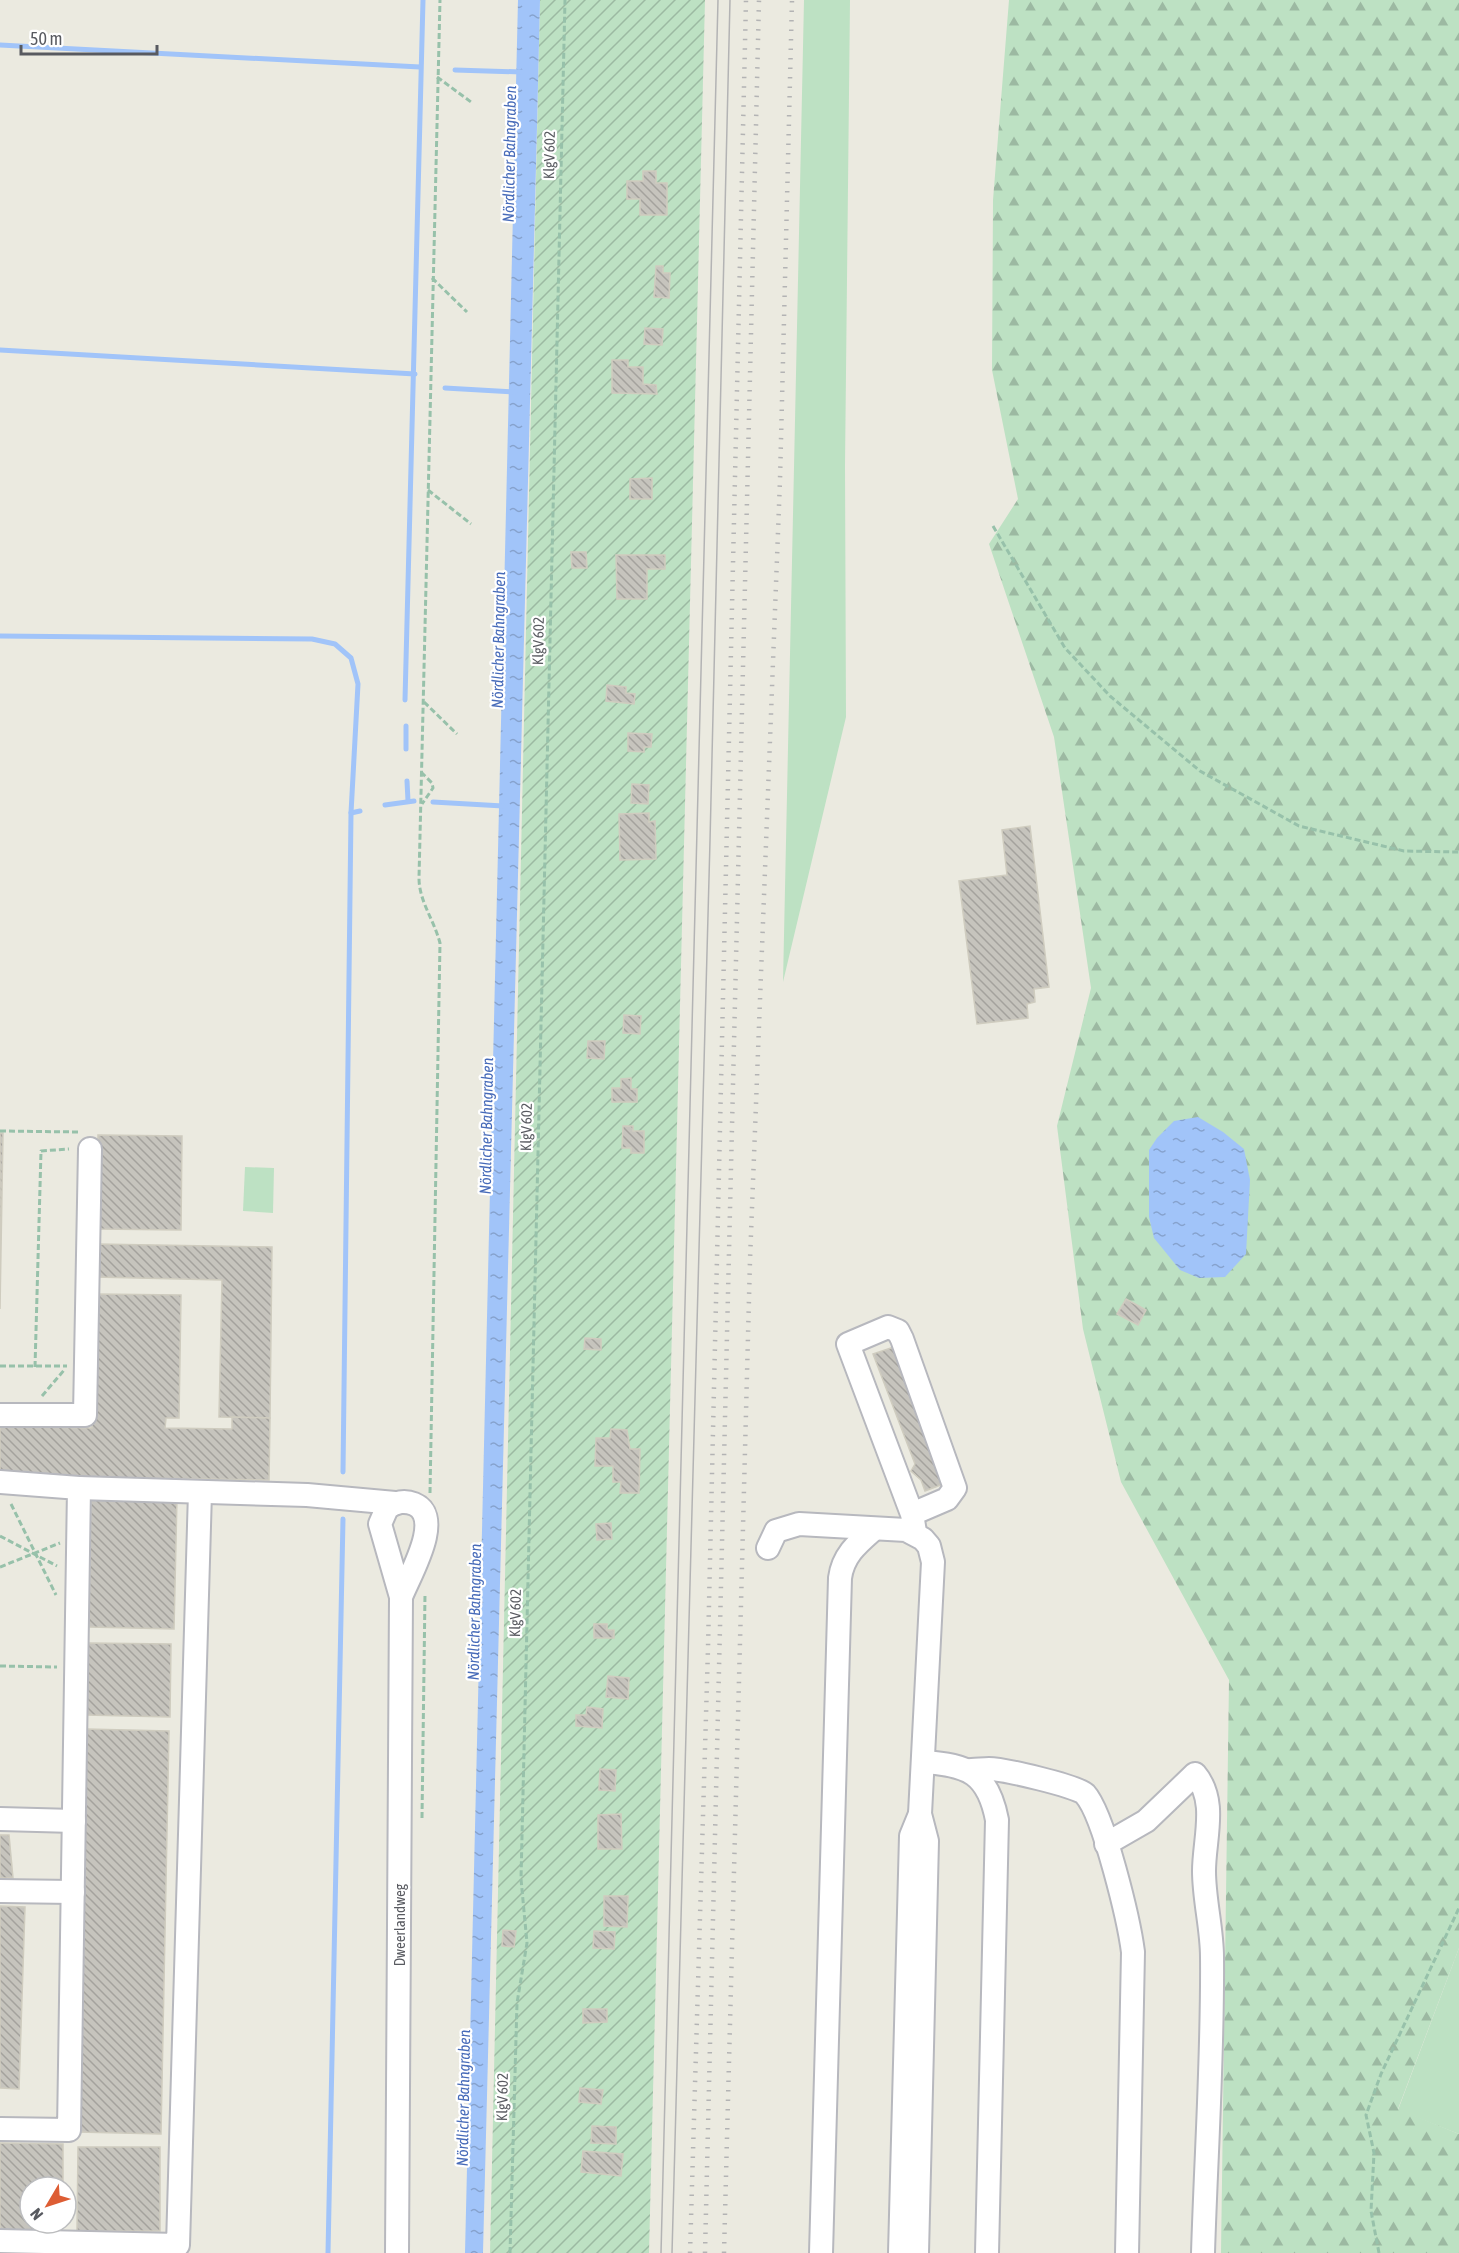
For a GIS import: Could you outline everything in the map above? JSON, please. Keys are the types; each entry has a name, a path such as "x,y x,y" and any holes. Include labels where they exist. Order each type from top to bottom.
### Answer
{"street":[{"path":"0,1415 85,1415 80,1360 88,1149"},
{"path":"768,1548 776,1531 787,1526 799,1524 874,1529 914,1523 955,1488 898,1331 888,1327 848,1344 914,1523 929,1546 933,1562 920,1814 911,1836 900,2253"},
{"path":"0,1482 79,1488 306,1495 411,1503 424,1512"},
{"path":"0,2129 69,2130 79,1488"},
{"path":"0,2241 178,2245 200,1492"},
{"name":"Dweerlandweg","path":"395,1503 387,1508 380,1524 401,1597 397,2253"},
{"name":"Dweerlandweg","path":"401,1597 426,1535 428,1527 424,1512"},
{"path":"821,2253 840,1578 841,1569 849,1553 874,1529"},
{"path":"924,1762 959,1765 970,1770 986,1787 997,1820 987,2253"},
{"path":"970,1770 990,1769 1079,1789 1089,1800 1106,1844 1130,1927 1134,1969 1127,2253"},
{"path":"1106,1844 1146,1821 1195,1774 1200,1780 1207,1795 1209,1809 1204,1870 1212,1956 1203,2253"},
{"path":"917,2253 927,1841 920,1814"},
{"path":"0,1819 74,1821"},
{"path":"0,1891 73,1892"}],"path":[{"path":"424,1512 431,1490 440,943 419,888 440,0"},
{"name":"KlgV 602","path":"510,2253 517,2003 526,1943 520,1879 565,0"},
{"path":"438,76 471,102"},
{"path":"432,278 467,312"},
{"path":"428,490 471,524"},
{"path":"993,526 1065,648 1110,696 1200,771 1299,826 1404,851 1459,852"},
{"path":"423,701 457,734"},
{"path":"420,805 433,788 432,783 421,772"},
{"path":"0,1131 86,1132 88,1149 41,1150 35,1367"},
{"path":"0,1366 35,1367 80,1360"},
{"path":"24,1415 80,1360"},
{"path":"0,1482 61,1605"},
{"path":"0,1567 78,1535"},
{"path":"0,1536 78,1578"},
{"path":"0,1666 76,1667"},
{"path":"1379,2253 1371,2211 1374,2153 1366,2115 1382,2074 1459,1908"}],"green space":[{"path":"540,0 705,0 649,2253 490,2253"},
{"path":"804,0 850,0 845,466 846,717 783,982"},
{"path":"1009,0 1459,0 1459,1948 1398,2109 1459,2134 1459,2253 1221,2253 1229,1680 1121,1482 1083,1329 1057,1126 1091,988 1054,737 989,544 1018,499 992,370 993,200"},
{"path":"245,1167 274,1168 273,1213 243,1211"},
{"path":"1459,1948 1459,2134 1398,2110"}],"water":[{"path":"518,0 540,0 483,2253 465,2253"},
{"path":"1198,1117 1223,1132 1244,1149 1250,1180 1246,1254 1225,1277 1199,1278 1180,1270 1154,1238 1149,1217 1149,1150 1174,1121"}],"building":[{"path":"643,171 656,171 656,183 667,183 667,215 640,215 640,199 627,199 627,181 643,181"},
{"path":"656,266 663,266 663,273 670,273 669,298 654,297"},
{"path":"645,328 663,329 662,345 644,344"},
{"path":"612,360 628,360 628,367 643,367 643,384 656,385 657,394 612,393"},
{"path":"652,478 652,499 630,499 630,479"},
{"path":"571,552 586,552 587,568 572,568"},
{"path":"616,555 665,555 665,569 647,569 647,599 617,599"},
{"path":"607,685 626,687 626,693 635,694 634,704 606,701"},
{"path":"628,733 652,734 651,747 644,747 644,752 628,751"},
{"path":"632,784 649,785 648,804 631,803"},
{"path":"649,813 649,822 655,821 656,859 620,860 619,814"},
{"path":"1030,826 1049,987 1034,989 1035,1002 1027,1004 1028,1018 977,1024 959,881 1007,875 1002,830"},
{"path":"624,1015 641,1016 640,1034 623,1033"},
{"path":"588,1041 605,1041 604,1059 587,1058"},
{"path":"631,1078 631,1089 637,1089 637,1102 612,1102 612,1088 621,1088 621,1079"},
{"path":"623,1126 633,1126 633,1131 644,1131 644,1153 631,1153 631,1148 622,1148"},
{"path":"0,1133 3,1133 0,1309"},
{"path":"98,1135 182,1136 181,1230 97,1229"},
{"path":"96,1244 272,1247 270,1418 219,1417 222,1280 95,1277"},
{"path":"94,1294 181,1295 179,1418 166,1418 165,1428 232,1429 232,1417 270,1418 269,1480 0,1476 0,1426 92,1428"},
{"path":"1126,1299 1146,1310 1138,1325 1117,1314"},
{"path":"585,1338 601,1339 601,1350 584,1349"},
{"path":"900,1345 951,1481 925,1491 921,1480 911,1471 915,1464 873,1354"},
{"path":"611,1429 627,1430 630,1449 640,1449 639,1493 620,1493 621,1482 613,1482 613,1466 595,1466 596,1438 610,1438"},
{"path":"91,1497 177,1498 174,1629 89,1627"},
{"path":"611,1523 612,1539 597,1540 596,1524"},
{"path":"594,1624 607,1624 607,1630 614,1630 614,1638 594,1638"},
{"path":"87,1643 171,1644 170,1717 86,1715"},
{"path":"608,1676 629,1678 628,1699 606,1697"},
{"path":"587,1707 603,1709 602,1728 576,1726 576,1715 586,1715"},
{"path":"86,1729 169,1731 161,2134 78,2132"},
{"path":"600,1769 616,1770 615,1791 599,1790"},
{"path":"621,1814 622,1849 598,1849 598,1815"},
{"path":"0,1835 9,1835 13,1878 0,1878"},
{"path":"604,1896 628,1896 627,1927 604,1926"},
{"path":"0,1906 25,1907 19,2089 0,2088"},
{"path":"503,1930 516,1931 514,1947 502,1946"},
{"path":"594,1931 615,1932 614,1949 593,1948"},
{"path":"583,2009 607,2009 607,2022 583,2023"},
{"path":"580,2088 603,2090 601,2104 579,2102"},
{"path":"592,2126 616,2127 616,2144 591,2143"},
{"path":"0,2143 63,2144 63,2175 18,2175 18,2230 0,2230"},
{"path":"78,2147 160,2147 160,2231 78,2231"},
{"path":"583,2151 623,2154 621,2176 581,2172"}],"waterway":[{"path":"405,700 423,0"},
{"path":"0,45 420,67"},
{"path":"455,70 522,72"},
{"path":"0,350 415,374"},
{"path":"445,388 515,392"},
{"path":"0,636 312,639 335,644 351,658 358,684 351,813 343,1472"},
{"path":"406,726 406,749"},
{"path":"407,781 408,801"},
{"path":"385,805 414,801"},
{"path":"433,802 503,806"},
{"path":"351,813 360,811"},
{"path":"328,2253 343,1519"}],"tram line":[{"path":"661,2253 718,0"},
{"path":"672,2253 730,0"}],"railway":[{"path":"690,2253 708,1648 746,0"},
{"path":"705,2253 759,0"},
{"path":"724,2253 750,1260 780,480 792,0"}],"water label":[{"name":"Nördlicher Bahngraben","path":"509,154"},
{"name":"Nördlicher Bahngraben","path":"498,640"},
{"name":"Nördlicher Bahngraben","path":"486,1126"},
{"name":"Nördlicher Bahngraben","path":"474,1612"},
{"name":"Nördlicher Bahngraben","path":"463,2098"}]}
